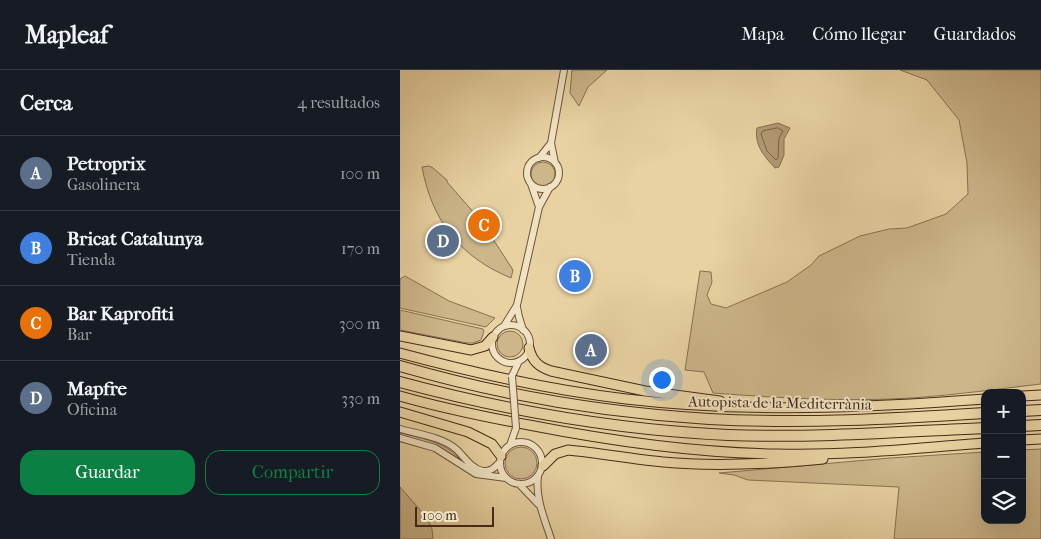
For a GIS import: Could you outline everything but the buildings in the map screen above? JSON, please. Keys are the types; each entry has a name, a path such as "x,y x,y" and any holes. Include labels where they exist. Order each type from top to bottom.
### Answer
{"highway":[{"path":"400,336 471,350 485,346 493,337"},
{"path":"529,348 533,360 540,367 568,374 680,397 805,408"},
{"path":"400,353 455,368 528,384 609,397 693,406 871,407 981,399"},
{"name":"Autopista de la Mediterrània","path":"400,366 497,391 589,407 664,416 801,421 894,419 981,413"},
{"name":"Autopista de la Mediterrània","path":"400,382 474,401 536,414 621,426 674,431 728,435 808,436 916,433 981,428"},
{"path":"1026,396 1041,395"},
{"path":"400,396 497,419 590,437 647,446 697,451 777,454 870,451 981,443"},
{"path":"1026,411 1041,410"},
{"path":"400,412 480,437 492,444 500,459"},
{"path":"1026,426 1041,425"},
{"path":"1026,440 1041,439"},
{"path":"542,466 554,454 568,450 665,462 727,465 844,457 870,451"}],"street":[{"path":"510,445 516,428 512,376 504,362 493,351 493,337 504,326 517,305 539,207 550,187 558,178 558,170 551,143 564,70"},
{"path":"540,158 551,143"},
{"path":"539,207 527,176 528,168 532,161 540,158 548,158 556,164"},
{"path":"531,184 540,189 550,187"},
{"path":"504,362 513,363 519,361 526,355 529,348 528,338 523,330 517,305"},
{"path":"504,326 515,326 523,330"},
{"path":"512,376 519,361"},
{"path":"516,428 526,442"},
{"path":"400,429 451,445 481,471 493,469 504,450 510,445 518,442 526,442 533,445 539,451 542,458 542,466 537,484 540,507 552,539"},
{"path":"400,438 435,448 476,474 506,478"},
{"path":"500,459 501,470 511,482 519,484 531,482 538,477"},
{"path":"519,484 540,507"}],"shaded area":[{"path":"572,70 607,70 588,87 579,106 570,93"},
{"path":"900,70 1041,70 1041,384 981,389 981,391 912,398 862,400 713,393 704,372 685,370 700,271 711,272 712,282 707,295 711,304 726,308 787,282 811,265 819,256 860,236 889,229 907,228 946,214 968,194 967,163 959,120 927,80"},
{"path":"543,162 552,165 555,174 552,183 543,186 534,183 531,174 534,165"},
{"path":"429,166 447,180 482,222 513,270 511,278 477,259 451,235 433,204 427,186 422,167"},
{"path":"405,276 449,301 495,318 486,327 400,308 400,279"},
{"path":"400,310 483,329 484,331 481,340 467,343 400,330"},
{"path":"510,331 519,335 523,344 519,353 510,357 501,353 497,344 501,335"},
{"path":"400,432 440,444 460,459 435,445 400,435"},
{"path":"521,447 527,448 532,452 536,457 536,469 532,474 527,478 521,479 515,478 510,474 506,469 505,463 506,457 510,452 515,448"},
{"path":"1041,449 1041,539 894,539 899,487 748,480 734,475 719,473 981,452 981,524 1026,524 1026,450"},
{"path":"400,487 428,519 433,539 400,539"}],"water":[{"path":"778,123 790,128 784,139 784,155 779,167 775,168 758,145 756,134 757,128"}],"place":[{"name":"Bar Kaprofiti","path":"484,225"},
{"name":"Mapfre","path":"443,241"},
{"name":"Bricat Catalunya","path":"575,276"},
{"name":"Petroprix","path":"591,350"}]}
